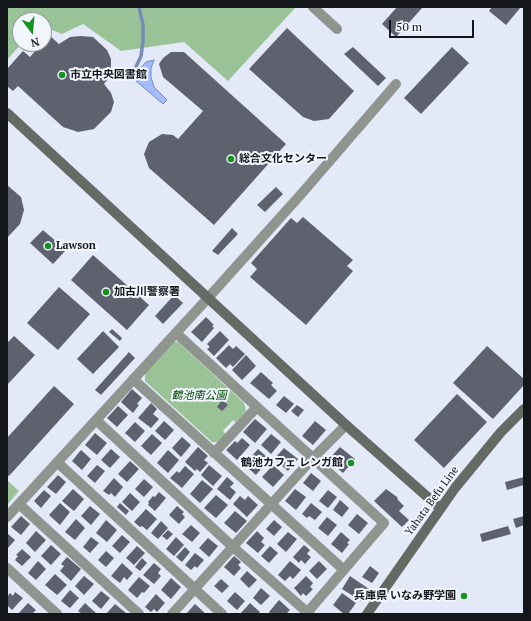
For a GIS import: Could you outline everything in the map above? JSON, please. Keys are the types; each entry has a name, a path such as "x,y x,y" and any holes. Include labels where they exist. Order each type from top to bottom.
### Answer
{"street":[{"path":"314,7 337,29"},
{"path":"7,517 208,298 303,192 396,84"},
{"path":"7,113 346,425 440,508"},
{"path":"96,420 307,613 384,523 176,332"},
{"path":"133,379 344,570"},
{"path":"214,453 257,407"},
{"name":"Yahata Befu Line","path":"367,614 454,488 501,432 524,409"},
{"path":"172,614 313,458 346,425"},
{"path":"57,462 222,614"},
{"path":"19,504 139,614"},
{"path":"7,568 57,614"}],"green space":[{"path":"7,7 296,7 228,81 184,42 121,51 83,24 62,34 52,30 52,12 12,12 12,52 14,52 7,60"},
{"name":"鶴池南公園","path":"173,342 178,342 244,403 246,411 236,422 233,420 223,431 226,434 218,442 212,442 145,381 145,373"},
{"path":"7,480 19,491 7,505"}],"water":[{"path":"154,60 151,68 151,77 154,87 167,100 163,104 136,81 137,74 146,62"}],"building":[{"path":"397,7 423,7 396,37 382,24"},
{"path":"492,7 521,7 506,25 489,11"},
{"path":"287,28 354,91 329,119 314,121 303,117 249,69"},
{"path":"70,37 93,37 107,50 111,59 110,76 104,84 111,93 114,102 111,112 94,129 78,132 63,127 18,86 13,91 7,86 7,69 22,52 30,57 34,52 52,52 52,38 59,44"},
{"path":"353,47 386,78 378,86 344,54"},
{"path":"452,47 469,63 421,114 404,98"},
{"path":"171,52 184,52 286,144 214,225 149,168 144,154 149,142 162,134 173,135 178,139 203,111 163,77 159,64 163,58"},
{"path":"7,185 21,197 24,210 20,224 7,238"},
{"path":"276,187 283,194 265,212 257,205"},
{"path":"303,217 353,260 347,266 353,271 306,325 250,277 257,269 251,263 291,218 297,223"},
{"path":"232,228 238,234 218,255 212,251"},
{"name":"Lawson","path":"43,230 66,250 53,264 30,243"},
{"path":"93,255 149,305 127,330 71,280"},
{"path":"59,287 90,314 58,350 27,323"},
{"path":"174,295 183,303 163,324 155,316"},
{"path":"206,317 214,325 212,326 214,328 202,342 191,332"},
{"path":"112,329 122,338 120,341 109,332"},
{"path":"103,331 119,347 93,374 77,359"},
{"path":"220,331 229,340 214,356 207,349 210,347 207,344"},
{"path":"14,336 35,355 7,385 7,343"},
{"path":"229,345 233,349 236,346 245,354 233,367 230,364 226,368 216,358"},
{"path":"487,346 524,379 524,385 493,419 453,383"},
{"path":"129,352 135,358 101,395 95,390"},
{"path":"246,355 256,366 242,380 232,370"},
{"path":"261,372 273,383 271,385 277,391 269,399 250,383"},
{"path":"54,386 74,404 9,476 7,475 7,438"},
{"path":"132,389 142,398 137,404 139,405 133,413 121,402"},
{"path":"457,394 487,422 444,468 414,440"},
{"path":"284,396 294,404 286,413 276,405"},
{"path":"222,400 228,405 222,411 217,407"},
{"path":"151,403 157,409 153,414 159,419 151,428 138,418"},
{"path":"297,405 304,410 298,417 291,411"},
{"path":"118,406 128,415 117,427 107,418"},
{"path":"255,419 267,429 255,443 243,432"},
{"path":"164,421 174,430 165,440 155,431"},
{"path":"315,421 326,430 313,445 302,436"},
{"path":"135,422 145,431 135,442 125,433"},
{"path":"95,433 107,443 97,455 85,445"},
{"path":"152,434 162,443 151,455 141,446"},
{"path":"271,434 281,442 271,454 261,445"},
{"path":"182,437 191,445 181,457 172,448"},
{"path":"242,438 250,445 237,460 226,450 235,441 237,443"},
{"path":"198,447 208,456 204,460 208,463 200,472 197,469 195,471 185,462"},
{"path":"340,447 355,459 343,473 328,460"},
{"path":"284,448 298,459 288,471 274,459"},
{"path":"111,449 120,457 110,468 101,460"},
{"path":"258,449 269,459 256,475 244,465"},
{"path":"81,450 91,459 82,470 72,461"},
{"path":"168,450 179,460 168,473 157,463"},
{"path":"130,461 139,469 127,482 118,474"},
{"path":"97,465 105,471 95,483 87,476"},
{"path":"209,465 222,476 213,486 201,475"},
{"path":"273,465 284,475 273,487 262,477"},
{"path":"185,466 194,474 182,488 170,478 177,471 179,473"},
{"path":"311,473 321,481 313,491 303,483"},
{"path":"58,475 66,482 56,494 47,487"},
{"path":"227,477 234,483 230,487 236,492 230,500 217,489"},
{"path":"524,477 524,485 507,490 505,482"},
{"path":"114,478 123,487 115,497 111,493 109,495 103,491"},
{"path":"144,479 153,487 144,497 135,489"},
{"path":"202,480 213,489 200,503 190,494"},
{"path":"73,489 84,499 74,511 62,501"},
{"path":"295,489 306,497 296,510 285,501"},
{"path":"386,489 397,497 404,506 399,511 409,520 402,527 374,501"},
{"path":"44,490 51,496 41,508 34,501"},
{"path":"328,490 337,497 328,508 319,501"},
{"path":"159,492 166,498 155,511 148,505 148,502"},
{"path":"130,493 140,502 132,511 122,502"},
{"path":"216,495 228,505 216,518 204,508"},
{"path":"240,496 245,500 248,496 258,505 247,517 233,504"},
{"path":"340,500 349,508 342,517 333,510"},
{"path":"60,503 70,512 60,525 49,515"},
{"path":"120,503 129,511 126,515 117,507"},
{"path":"311,503 322,512 315,520 309,516 307,518 302,514"},
{"path":"90,506 100,514 91,525 81,516"},
{"path":"177,506 184,512 182,514 185,517 179,524 169,515"},
{"path":"146,509 157,519 147,530 134,522"},
{"path":"235,511 247,521 236,533 224,523"},
{"path":"357,514 368,523 359,534 348,525"},
{"path":"21,516 30,524 21,535 11,527"},
{"path":"524,516 524,525 516,528 513,519"},
{"path":"327,517 337,525 328,536 318,528"},
{"path":"76,519 85,528 75,540 65,532"},
{"path":"106,520 117,530 107,542 96,533"},
{"path":"274,520 282,527 274,536 266,529"},
{"path":"161,521 168,528 158,539 151,533"},
{"path":"191,525 200,533 192,542 182,534"},
{"path":"508,526 511,534 482,542 480,534"},
{"path":"168,530 173,534 167,540 162,536"},
{"path":"36,531 46,540 35,552 26,543"},
{"path":"257,531 264,538 261,542 265,545 258,553 246,543"},
{"path":"288,532 297,539 286,552 277,544"},
{"path":"341,532 350,540 347,543 349,544 342,553 331,544"},
{"path":"7,533 15,540 7,549"},
{"path":"122,535 130,542 120,553 112,546"},
{"path":"91,537 99,543 90,553 83,547"},
{"path":"176,537 184,545 174,556 166,549"},
{"path":"208,538 218,546 209,557 199,548"},
{"path":"51,545 61,554 51,565 41,556"},
{"path":"304,545 310,550 307,554 311,557 305,564 301,560 299,563 293,557"},
{"path":"137,546 145,553 134,565 126,558"},
{"path":"270,546 278,553 269,563 261,556"},
{"path":"185,547 190,552 182,562 176,557"},
{"path":"22,549 31,557 22,566 15,560 18,556 16,555"},
{"path":"106,551 114,558 106,567 98,560"},
{"path":"195,553 204,560 197,568 195,566 191,570 185,565"},
{"path":"234,556 241,562 238,565 241,568 234,576 224,567"},
{"path":"67,557 81,569 71,581 60,571 64,566 61,564"},
{"path":"142,558 147,563 140,571 135,567"},
{"path":"38,561 46,569 36,580 28,573"},
{"path":"290,561 301,570 293,579 290,576 285,581 278,575"},
{"path":"319,561 327,569 317,579 309,571"},
{"path":"122,563 133,573 127,580 124,577 120,583 111,576"},
{"path":"154,563 161,569 158,573 161,576 154,584 143,575"},
{"path":"370,566 379,573 372,583 362,577"},
{"path":"247,571 257,580 249,588 240,579"},
{"path":"55,574 67,585 57,595 45,585"},
{"path":"84,576 94,584 84,595 75,586"},
{"path":"306,576 313,583 310,587 313,589 306,596 303,593 301,596 294,588"},
{"path":"350,576 369,589 361,601 342,589"},
{"path":"139,577 150,586 137,598 128,590"},
{"path":"171,578 181,587 171,599 161,590"},
{"path":"221,579 229,586 222,593 214,586"},
{"path":"261,588 270,596 261,605 253,598"},
{"path":"70,590 79,598 70,608 61,601"},
{"path":"101,591 110,598 101,609 92,601"},
{"path":"15,592 23,598 12,610 7,605 7,597 10,593 13,596"},
{"path":"235,592 245,601 237,610 227,601"},
{"path":"342,593 356,603 348,614 344,614 333,605"},
{"path":"156,594 165,603 157,612 154,609 151,612 145,607"},
{"path":"279,600 290,610 286,614 271,614 269,612"},
{"path":"28,603 36,610 32,614 18,614"},
{"path":"85,603 97,614 82,614 78,611"},
{"path":"250,603 260,612 258,614 240,614"},
{"path":"115,604 126,613 106,614"},
{"path":"195,604 205,613 186,614"}],"waterway":[{"path":"137,74 134,71 141,56 143,41 143,25 139,7"}],"place":[{"name":"市立中央図書館","path":"62,75"},
{"name":"総合文化センター","path":"231,159"},
{"name":"Lawson","path":"48,246"},
{"name":"加古川警察署","path":"106,292"},
{"name":"鶴池カフェ レンガ館","path":"351,463"},
{"name":"兵庫県 いなみ野学園","path":"464,596"}]}
